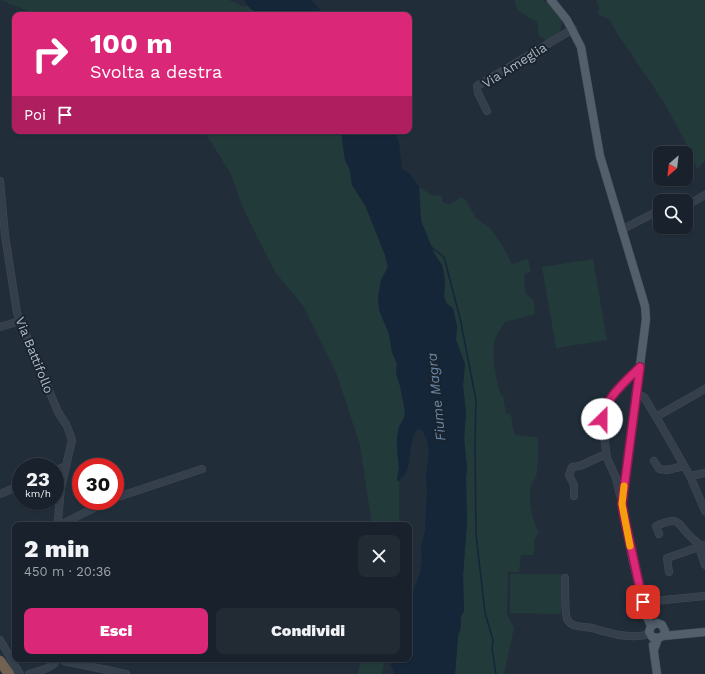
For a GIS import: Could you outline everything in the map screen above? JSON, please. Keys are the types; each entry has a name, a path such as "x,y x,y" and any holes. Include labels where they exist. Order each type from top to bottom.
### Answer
{"highway":[{"path":"0,661 10,674"}],"main road":[{"path":"551,0 572,29 581,46 600,156 645,306 646,318 622,499 624,516 643,602 656,632 654,650 657,674"},
{"path":"656,632 677,634 705,632"}],"street":[{"name":"Via Ameglia","path":"487,111 478,93 478,86 572,29"},
{"name":"Via Battifollo","path":"0,181 5,235 17,313 58,412 68,426 72,440 61,488 58,522"},
{"path":"693,202 705,195"},
{"path":"621,230 653,214"},
{"path":"0,327 20,321"},
{"path":"622,499 616,478 606,454 602,419 604,409 613,396 640,367"},
{"path":"656,417 705,389"},
{"path":"636,393 644,397 656,417 690,476 705,511"},
{"path":"574,496 574,485 569,474 572,467 580,466 606,454"},
{"path":"654,461 659,469 667,470 684,466"},
{"path":"124,495 202,470"},
{"path":"690,476 705,473"},
{"path":"0,494 12,489"},
{"name":"Via Battifollo","path":"65,522 90,510"},
{"path":"659,534 656,526 669,521 676,521 679,523 687,534 702,546 705,565"},
{"path":"669,572 668,558 702,546"},
{"path":"565,578 567,618 574,626 592,628 608,634 639,636 656,632"},
{"path":"643,602 705,596"},
{"path":"0,640 12,660"},
{"path":"13,662 20,674"},
{"path":"29,674 51,666 56,662"},
{"path":"68,662 126,674"}],"green space":[{"path":"0,0 229,0 244,7 247,5 255,12 31,12"},
{"path":"514,0 548,1 562,21 560,33 548,45 546,40 539,36 537,22 527,17 526,14 521,13"},
{"path":"596,0 705,0 705,161 697,169 693,160 693,146 687,146 663,101 615,30 610,20 598,14 599,7"},
{"path":"206,134 341,134 345,160 350,170 352,185 365,205 385,255 388,267 381,280 379,310 389,334 392,352 397,364 396,373 405,411 397,437 399,468 397,480 399,481 399,522 371,522 360,445 337,375 304,307 276,273 258,239 241,203 231,174"},
{"path":"419,187 432,195 442,196 442,202 448,204 453,203 461,197 466,200 476,218 490,228 502,245 512,264 528,259 531,271 524,275 525,292 534,301 535,314 505,322 495,339 494,344 494,366 498,387 503,396 506,413 511,415 515,435 537,437 538,440 537,472 531,487 530,504 539,533 534,540 535,547 533,555 521,555 519,572 508,572 507,614 514,628 504,674 455,674 458,636 461,627 461,616 464,611 463,575 467,522 467,468 464,438 466,414 463,386 465,364 456,340 457,326 444,297 445,281 442,265 435,255 421,221"},
{"path":"593,259 607,340 556,348 542,267"},
{"path":"510,574 561,574 561,614 510,613"},
{"path":"360,662 384,662 382,674 358,674"}],"water":[{"path":"244,0 311,0 322,12 255,12"},
{"name":"Fiume Magra","path":"341,134 395,134 399,142 402,169 410,174 419,187 421,221 435,255 442,265 445,281 444,297 446,303 453,308 457,326 456,340 465,364 463,386 466,414 464,438 467,468 467,522 463,575 464,611 461,616 461,627 458,636 455,674 395,674 391,665 391,662 412,662 412,594 420,573 422,562 421,547 425,531 427,491 426,475 429,454 427,440 422,430 418,429 413,436 407,471 399,481 397,480 399,468 397,437 405,411 396,373 397,364 392,352 389,334 379,310 378,297 381,280 388,267 385,255 365,205 352,185 350,170 345,160"}],"waterway":[{"path":"430,246 444,257 460,318 476,400 476,534 485,613 493,640 492,649 496,674"}],"slow traffic":[{"path":"624,486 622,504 630,546"}],"route":[{"path":"602,419 604,409 613,396 640,367 622,504 643,602"}]}
